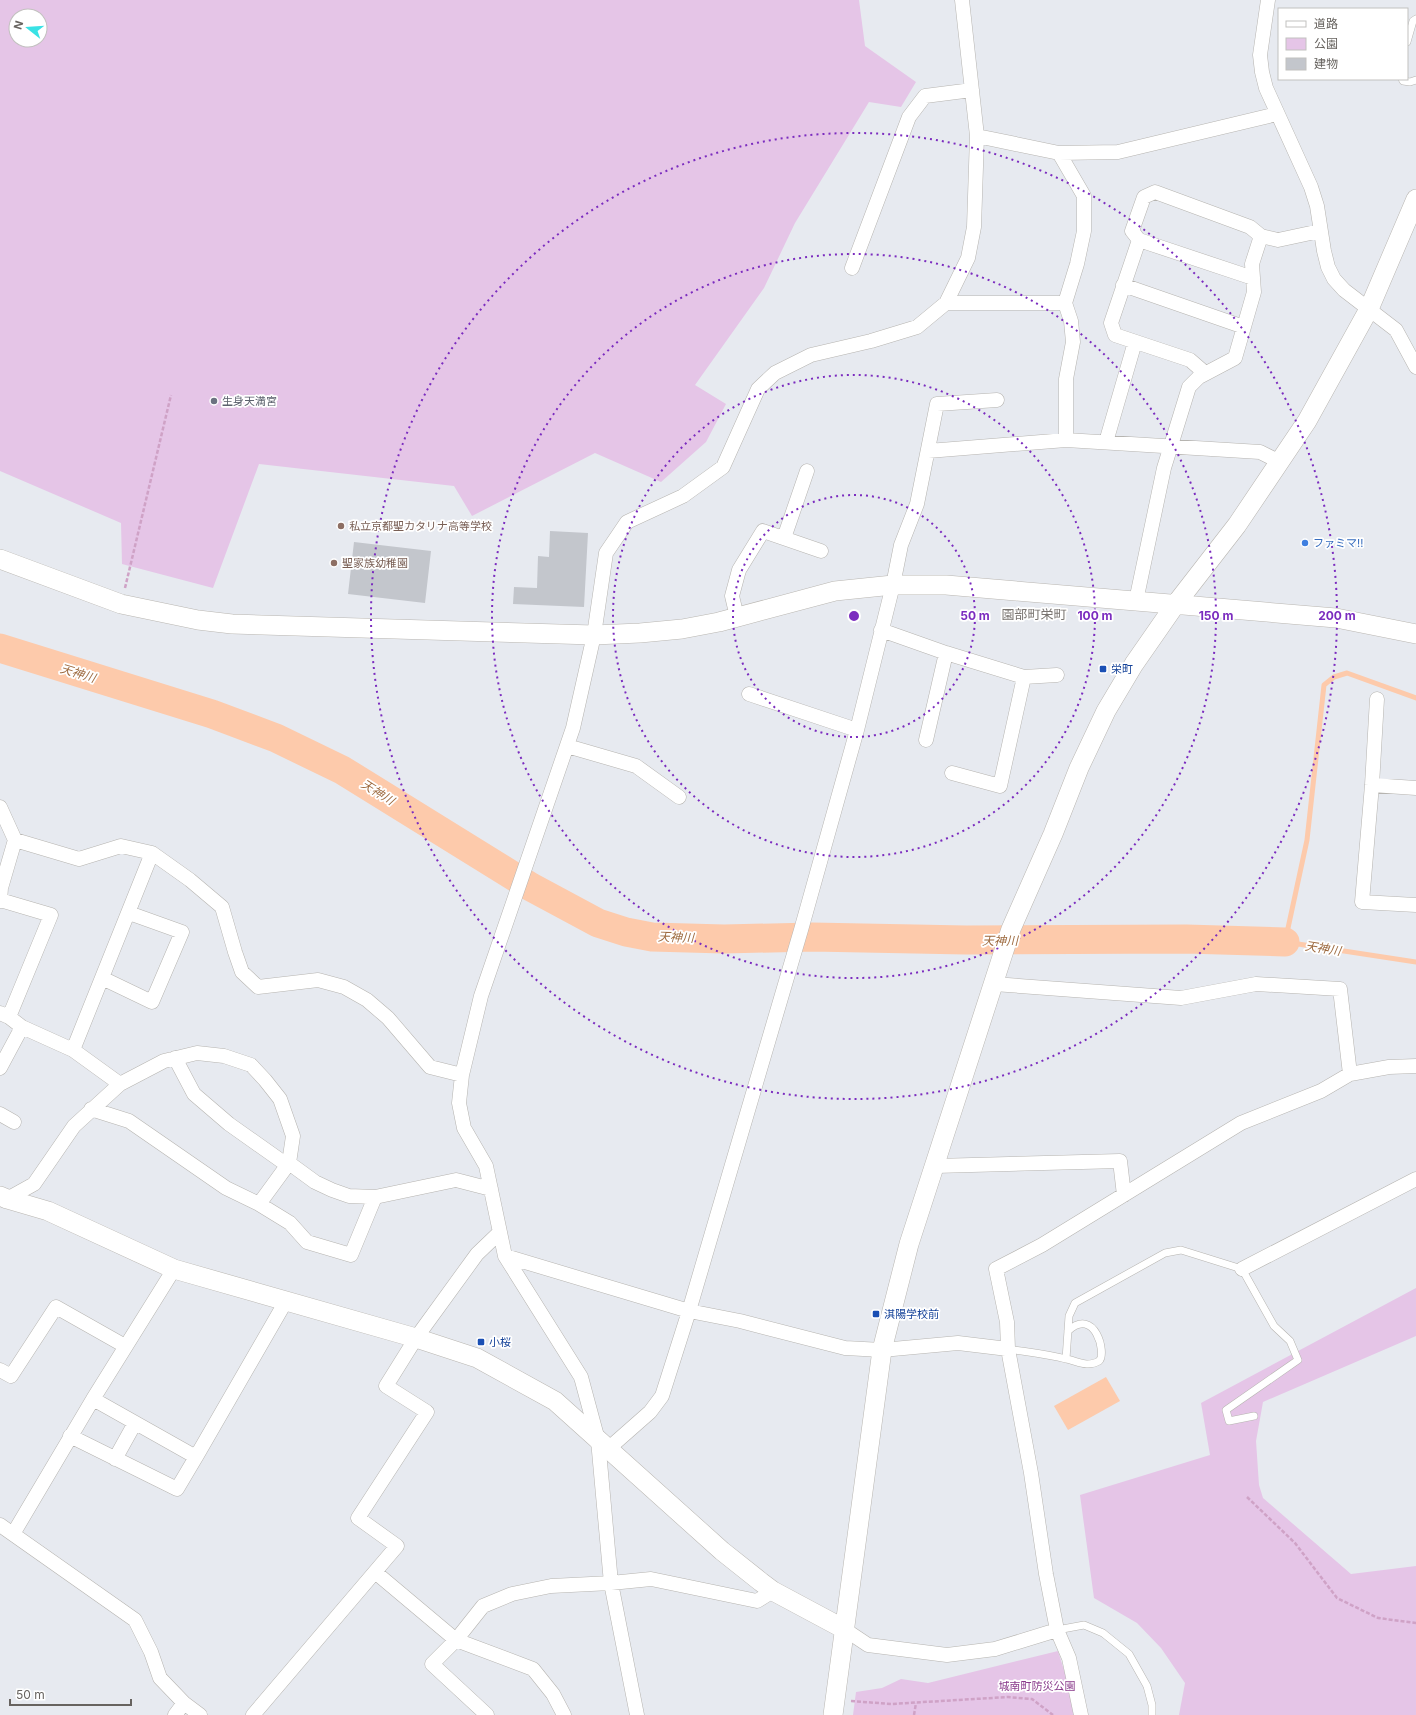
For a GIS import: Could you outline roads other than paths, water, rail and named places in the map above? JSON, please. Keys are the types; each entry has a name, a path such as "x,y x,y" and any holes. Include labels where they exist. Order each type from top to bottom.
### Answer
{"street":[{"path":"637,1715 611,1583 603,1445 581,1377 505,1256 486,1166 464,1128 459,1103 462,1074 482,996 573,728 594,635 606,553 627,522 683,496 722,467 758,389 775,373 811,355 871,341 917,327 946,303 968,258 974,227 978,136 962,0"},
{"path":"1268,0 1260,55 1262,72 1266,88 1277,114 1311,187 1328,267 1334,279 1344,290 1396,330 1416,367"},
{"path":"852,268 909,117 925,96 972,90"},
{"path":"978,136 1059,153 1118,152 1277,114"},
{"path":"1059,153 1084,196 1084,231 1077,264 1065,303 1071,321 1073,342 1066,379 1066,440"},
{"path":"1253,278 1139,240 1132,231 1144,197 1155,192 1250,226 1261,236 1278,240 1320,231"},
{"path":"834,1707 882,1350 909,1244 1011,929 1053,834 1079,768 1106,712 1134,664 1175,605 1238,525 1307,421 1368,309 1416,199"},
{"path":"1136,601 1164,468 1189,387 1205,373 1235,358 1254,292 1252,264 1261,236"},
{"path":"1139,240 1111,323 1115,335 1190,360 1205,373"},
{"path":"1123,285 1244,327"},
{"path":"946,303 1065,303"},
{"path":"1106,442 1135,342"},
{"path":"603,1445 650,1412 662,1396 689,1311 796,946 857,730 893,585 901,545 917,504 937,404 997,400"},
{"path":"928,451 1066,440 1260,452 1280,462"},
{"path":"784,538 807,472"},
{"path":"737,617 732,596 739,570 763,531 821,551"},
{"path":"0,558 68,586 122,604 198,620 232,624 594,635 640,633 682,629 737,617 835,591 893,585 946,585 1336,618 1416,634"},
{"path":"881,630 946,653 1024,677 1058,675"},
{"path":"926,740 946,653"},
{"path":"952,773 1000,786 1024,677"},
{"path":"749,694 857,730"},
{"path":"1377,699 1372,785 1362,902 1416,905"},
{"path":"567,746 636,766 679,797"},
{"path":"1372,785 1416,788"},
{"path":"0,807 15,840 0,894 51,915 4,1015 22,1027 74,1050 120,1084"},
{"path":"15,840 79,859 121,846 152,853 190,880 222,907 242,972 258,987 318,980 344,987 368,1000 388,1018 430,1067 462,1074"},
{"path":"74,1050 152,853"},
{"path":"102,978 152,1002 182,932 129,913"},
{"path":"994,984 1181,998 1256,984 1340,989 1350,1074"},
{"path":"0,1068 22,1027"},
{"path":"2,1202 34,1184 74,1126 91,1108 120,1084 164,1061 197,1053 224,1056 251,1065 280,1100 293,1136 288,1164 259,1204"},
{"path":"174,1058 194,1094 230,1124 315,1182 332,1190 349,1196 375,1197 456,1180 491,1189"},
{"path":"1081,1715 1069,1658 1057,1630 1046,1574 1031,1473 1008,1349 1007,1322 996,1269 1042,1245 1241,1123 1321,1090 1350,1074 1389,1067 1416,1066"},
{"path":"91,1108 129,1121 226,1188 259,1204 290,1223 307,1242 351,1255 375,1197"},
{"path":"0,1114 14,1122"},
{"path":"935,1166 1120,1161 1124,1195"},
{"path":"1242,1270 1416,1179"},
{"path":"2,1202 48,1211 174,1269 416,1338 477,1358 555,1401 722,1551 774,1591 844,1629 868,1645 947,1656 995,1649 1057,1630"},
{"path":"253,1715 397,1546 358,1518 427,1412 386,1386 416,1338 477,1254 500,1232"},
{"path":"505,1256 689,1311 740,1321 845,1348 882,1350 958,1343 1008,1349"},
{"path":"13,1534 70,1436 174,1269"},
{"path":"70,1436 177,1489 286,1301"},
{"path":"0,1370 11,1376 56,1307 125,1346"},
{"path":"93,1399 196,1457"},
{"path":"115,1459 135,1422"},
{"path":"0,1525 135,1620 151,1652 160,1678 184,1703 200,1715"},
{"path":"375,1572 456,1640 533,1668 553,1694 564,1715"},
{"path":"487,1715 432,1664 456,1640 483,1606 512,1594 551,1586 651,1579 757,1601 774,1591"},
{"path":"175,1715 184,1703"}],"lane":[{"path":"1408,38 1413,21 1416,19"},
{"path":"1402,80 1410,82 1416,80"},
{"path":"1066,1359 1069,1316 1075,1302 1165,1253 1181,1250 1242,1270 1274,1326 1290,1341 1298,1360 1226,1410 1229,1421 1254,1416"},
{"path":"1008,1349 1066,1359 1080,1363 1093,1364 1099,1360 1102,1356 1102,1349 1091,1325 1079,1323 1074,1325 1068,1331"},
{"path":"1057,1630 1084,1625 1103,1633 1130,1654 1147,1686 1152,1705 1152,1715"}],"waterway":[{"name":"天神川","path":"0,648 212,714 276,738 342,770 531,887 598,923 626,932 652,937 724,939 812,937 966,940 1186,939 1285,942"},
{"path":"1416,698 1347,673 1334,677 1324,685 1307,840 1285,942 1416,962"}],"place":[{"name":"生身天満宮","path":"214,401"},
{"name":"私立京都聖カタリナ高等学校","path":"341,526"},
{"name":"ファミマ!!","path":"1305,543"},
{"name":"聖家族幼稚園","path":"334,563"},
{"name":"栄町","path":"1103,669"},
{"name":"淇陽学校前","path":"876,1314"},
{"name":"小桜","path":"481,1342"}],"district":[{"name":"園部町栄町","path":"1034,614"}],"park label":[{"name":"城南町防災公園","path":"1037,1686"}]}
